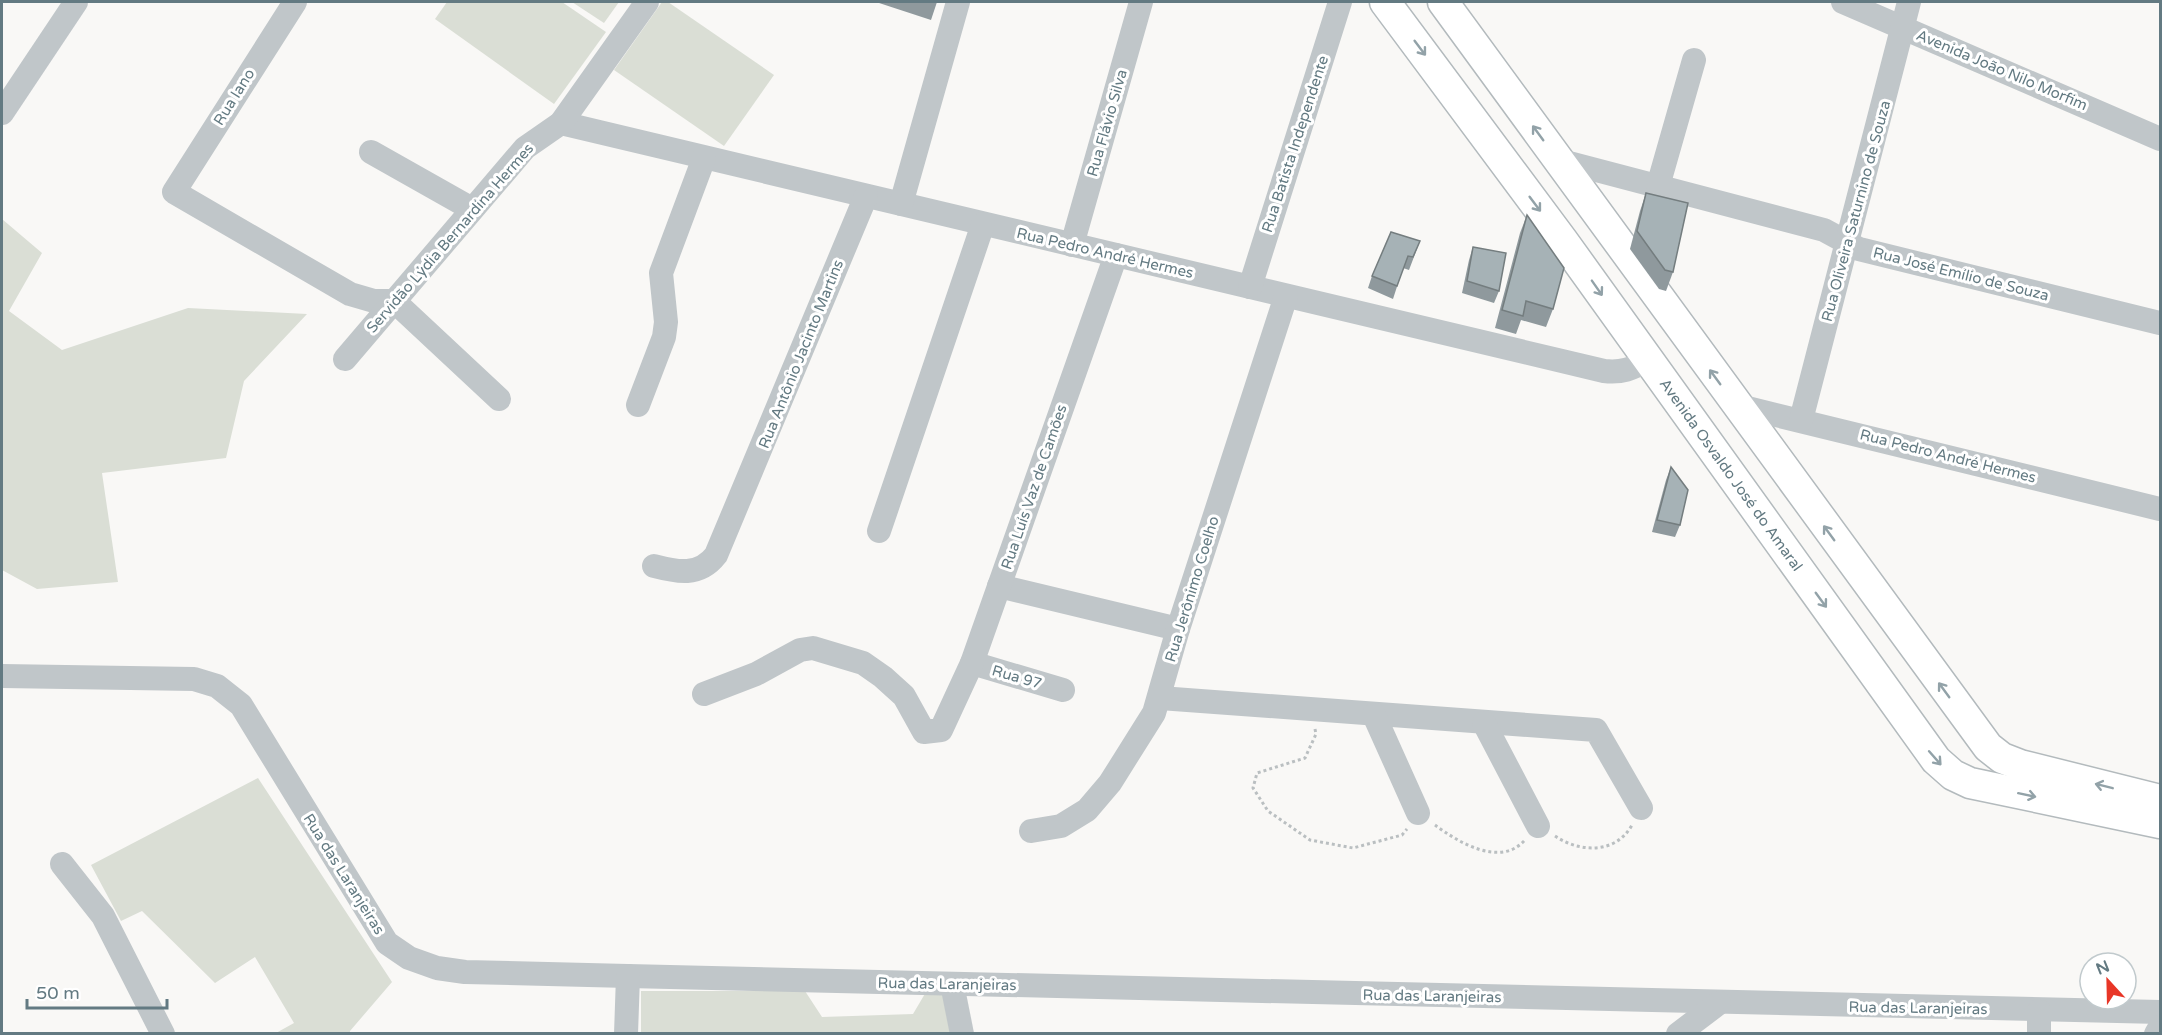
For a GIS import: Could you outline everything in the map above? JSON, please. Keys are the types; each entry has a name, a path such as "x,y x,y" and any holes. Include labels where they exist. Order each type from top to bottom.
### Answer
{"main road":[{"name":"Avenida Osvaldo José do Amaral","path":"1384,2 1563,241 1936,760 1953,776 1970,783 2160,823"},
{"path":"1443,2 1735,405 1988,747 2002,758 2020,765 2160,800"},
{"path":"1563,241 1581,246 1591,242 1598,236 1600,216"},
{"path":"1647,360 1671,345 1680,344 1696,350"}],"street":[{"path":"2,113 76,2"},
{"name":"Rua Iano","path":"295,2 174,192 350,294 374,301 394,301"},
{"name":"Servidão Lýdia Bernardina Hermes","path":"345,359 525,148 561,123 647,2"},
{"path":"901,204 958,2"},
{"name":"Rua Flávio Silva","path":"1072,245 1141,2"},
{"name":"Rua Batista Independente","path":"1250,287 1340,2"},
{"name":"Avenida João Nilo Morfim","path":"1843,2 2160,139"},
{"name":"Rua Oliveira Saturnino de Souza","path":"1801,420 1910,2"},
{"path":"1658,186 1694,60"},
{"name":"Rua Pedro André Hermes","path":"561,123 1604,371 1619,373 1632,369 1647,360"},
{"path":"371,152 472,208"},
{"path":"638,405 664,337 661,273 704,158"},
{"name":"Rua José Emílio de Souza","path":"1558,160 1824,230 1859,249 2160,323"},
{"name":"Rua Antônio Jacinto Martins","path":"654,566 685,572 708,564 716,555 866,196"},
{"path":"879,531 983,224"},
{"name":"Rua Luís Vaz de Camões","path":"704,694 756,674 800,650 813,648 863,663 904,696 924,732 941,730 972,663 1116,255"},
{"name":"Rua Jerônimo Coelho","path":"1031,831 1061,826 1087,810 1110,783 1144,730 1160,698 1178,628 1286,296"},
{"path":"394,301 500,399"},
{"name":"Rua Pedro André Hermes","path":"1735,405 2160,509"},
{"path":"999,586 1178,628"},
{"name":"Rua 97","path":"972,663 1063,690"},
{"name":"Rua das Laranjeiras","path":"2,676 194,679 217,686 241,705 387,943 409,958 437,968 465,972 1719,1003 2039,1022 2160,1012"},
{"path":"1160,698 1596,730 1641,808"},
{"path":"1374,715 1418,813"},
{"path":"1485,723 1538,826"},
{"path":"62,864 88,894 117,939 163,1034"},
{"path":"626,1034 628,976"},
{"path":"952,984 962,1034"},
{"path":"1678,1034 1719,1003"},
{"path":"2156,1034 2160,1027"}],"shaded area":[{"path":"447,2 562,2 606,32 554,104 435,19"},
{"path":"572,2 619,2 604,23"},
{"path":"662,2 668,2 774,75 724,146 614,70"},
{"path":"2,219 42,253 9,311 62,350 188,308 307,314 244,381 226,458 102,473 118,582 37,589 2,570"},
{"path":"258,778 392,982 350,1033 276,1033 294,1023 255,957 215,983 142,911 121,921 91,865"},
{"path":"641,991 805,991 822,1017 913,1014 926,992 948,993 955,1034 641,1034"}],"building":[{"path":"1646,193 1688,203 1673,272 1665,270 1637,231"},
{"path":"1527,215 1564,268 1553,309 1526,301 1523,316 1502,310"},
{"path":"1391,232 1420,241 1413,257 1408,256 1397,286 1372,276"},
{"path":"1473,247 1506,253 1499,291 1467,281"},
{"path":"1671,467 1688,490 1680,525 1657,520"}]}
